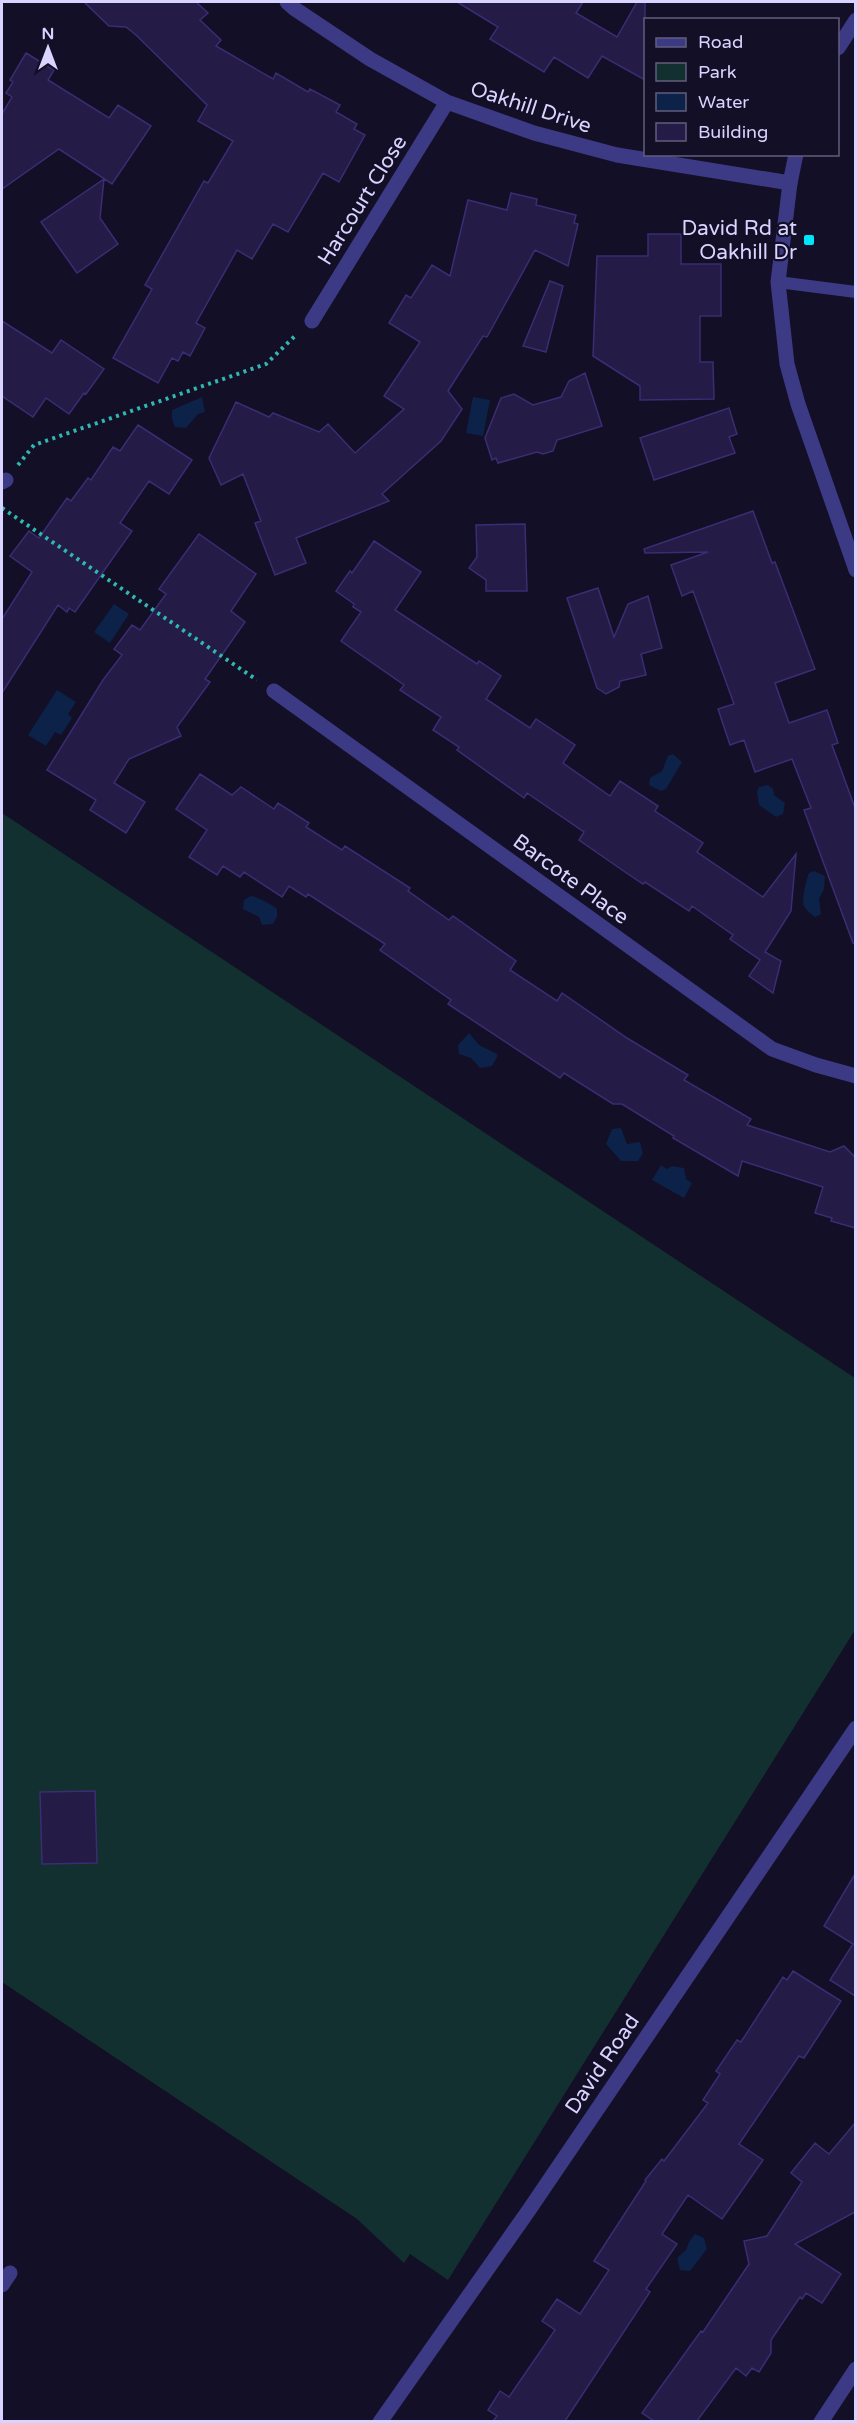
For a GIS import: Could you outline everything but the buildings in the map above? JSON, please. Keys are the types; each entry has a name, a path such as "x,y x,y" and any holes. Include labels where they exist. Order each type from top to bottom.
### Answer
{"street":[{"name":"Oakhill Drive","path":"287,2 370,59 447,102 534,133 617,155 790,183"},
{"path":"839,45 855,20"},
{"name":"Harcourt Close","path":"312,321 447,102"},
{"path":"796,156 790,183 778,282 787,364 798,404 855,570"},
{"name":"Barcote Place","path":"274,691 772,1049 855,1076"},
{"name":"David Road","path":"380,2421 529,2210 855,1728"},
{"path":"821,2421 855,2369"}],"lane":[{"path":"778,282 855,292"}],"path":[{"path":"4,481 34,444 266,364 312,321"},
{"path":"2,508 274,691"}],"green space":[{"path":"2,813 855,1378 855,1630 448,2280 410,2254 404,2263 357,2219 2,1982"}],"water":[{"path":"202,397 205,412 198,414 186,428 175,427 172,410"},
{"path":"473,397 490,400 483,436 466,433"},
{"path":"114,604 129,614 110,643 94,632"},
{"path":"57,690 76,702 68,714 72,718 61,735 55,732 46,746 28,735"},
{"path":"673,754 682,762 666,789 661,791 649,785 650,778 662,771 668,756"},
{"path":"768,785 773,789 774,795 785,803 783,814 776,817 759,805 757,792 759,787"},
{"path":"814,871 825,876 824,889 819,899 821,914 815,917 803,904 808,875"},
{"path":"251,896 277,909 277,917 273,924 262,925 259,917 243,909 244,900"},
{"path":"469,1033 479,1045 497,1054 492,1066 480,1068 471,1058 459,1054 458,1045"},
{"path":"621,1128 627,1144 640,1142 643,1153 638,1161 621,1161 606,1144 612,1129"},
{"path":"661,1165 667,1169 672,1166 684,1168 686,1179 692,1183 684,1198 652,1180"},
{"path":"695,2234 704,2238 707,2249 690,2271 680,2270 677,2258 686,2250"}],"place":[{"name":"David Rd at Oakhill Dr","path":"809,240"}]}
